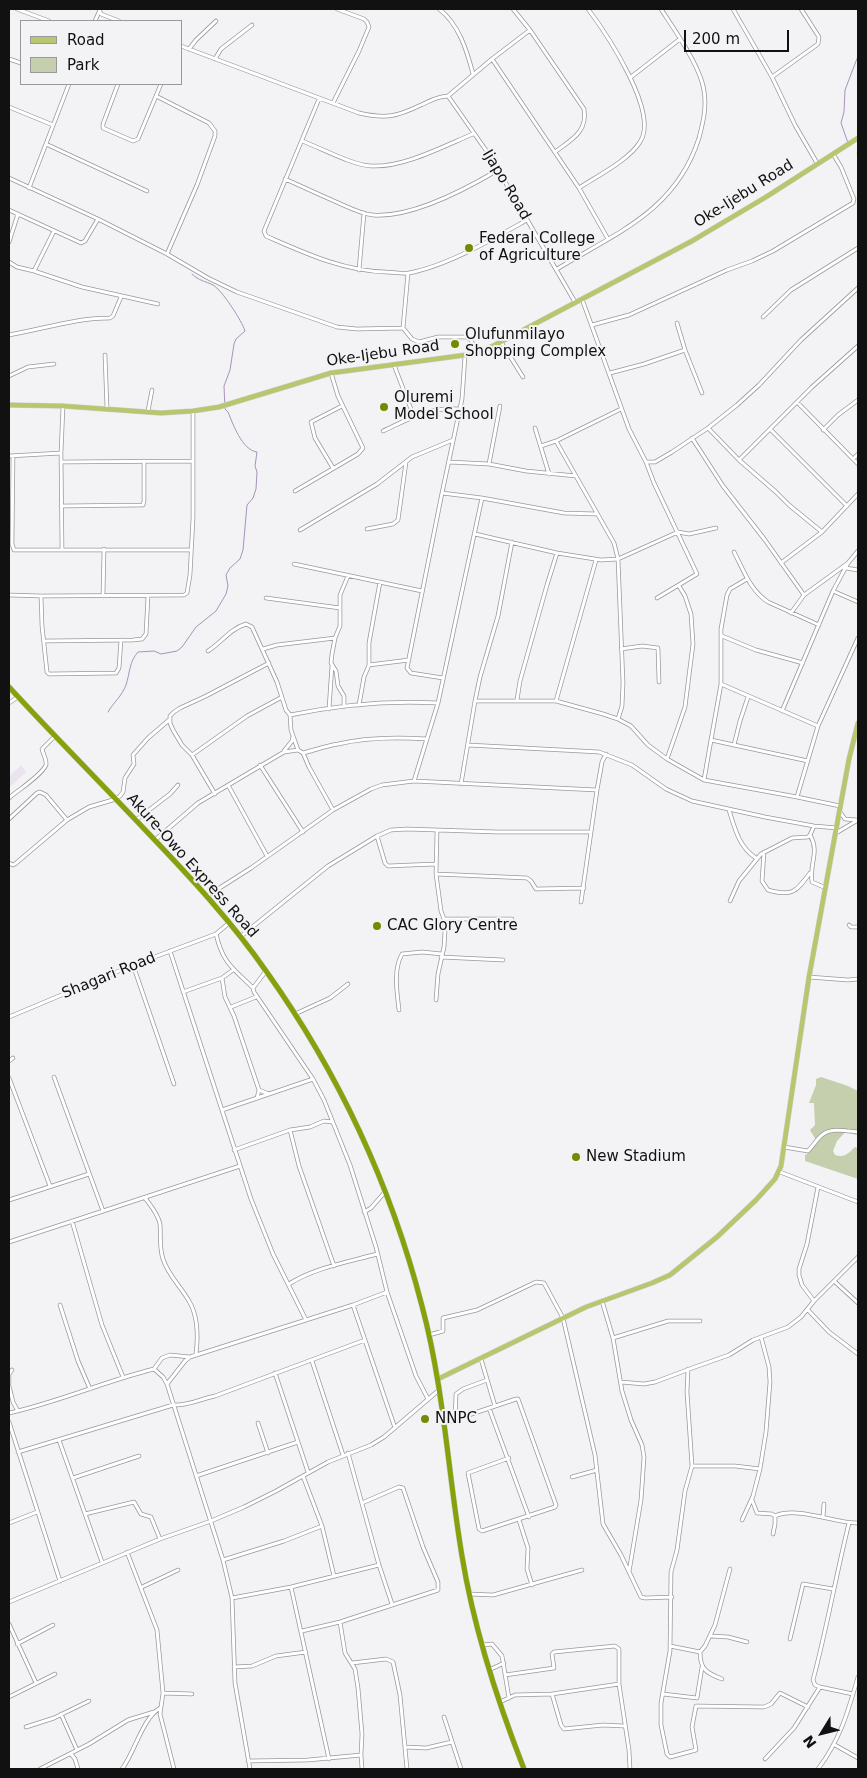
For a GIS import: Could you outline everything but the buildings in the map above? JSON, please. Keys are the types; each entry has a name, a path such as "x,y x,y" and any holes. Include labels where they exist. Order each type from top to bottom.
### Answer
{"highway":[{"name":"Akure-Owo Express Road","path":"9,687 155,840 240,937 295,1014 337,1085 369,1152 386,1192 412,1270 429,1335 440,1390 454,1510 469,1594 499,1702 524,1769"}],"main road":[{"name":"Oke-Ijebu Road","path":"9,405 162,412 193,411 225,405 331,373 465,356 478,352 502,342 692,241 766,197 858,138"},
{"path":"438,1380 563,1318 670,1275 732,1224 780,1172 809,977 852,744 858,723"}],"street":[{"path":"17,9 46,20"},
{"path":"333,104 370,27 364,19 337,9"},
{"path":"440,9 450,20 458,34 468,55 473,74"},
{"path":"513,9 530,30 584,109 585,118 580,131 555,152"},
{"path":"579,188 625,158 640,142 644,133 643,113 631,77 600,25 588,9"},
{"path":"557,269 641,218 665,198 682,177 698,142 705,112 704,92 697,69 661,9"},
{"path":"733,9 772,76 795,125 817,163"},
{"path":"99,10 117,20"},
{"path":"772,76 818,44 819,37 803,10"},
{"path":"189,49 216,21"},
{"path":"214,59 221,49 252,25"},
{"path":"182,46 333,104 359,113 386,117 403,113 440,96 448,96 530,30"},
{"path":"631,77 680,39"},
{"path":"492,59 579,188 608,238"},
{"path":"29,188 69,85"},
{"path":"118,85 103,128 133,141 138,139 161,85"},
{"path":"156,96 209,123 215,136 167,254"},
{"name":"Ijapo Road","path":"448,96 498,170 575,302"},
{"path":"319,99 285,179 264,235 341,266 359,270 408,273 447,260 491,240 527,220"},
{"path":"9,107 53,125"},
{"path":"302,141 361,164 372,166 414,158 474,134"},
{"path":"46,144 147,191"},
{"path":"592,324 618,320 720,273 752,261 773,251 856,202 841,167 833,154"},
{"path":"285,179 364,213 388,215 404,212 457,193 498,170"},
{"path":"9,178 98,219 167,254 231,290 337,326 357,329 403,328"},
{"path":"9,210 83,243 98,219"},
{"path":"359,270 364,213"},
{"path":"9,242 18,214"},
{"path":"34,271 54,231"},
{"path":"763,317 791,290 858,248"},
{"path":"9,262 16,267 62,281 121,297 158,304"},
{"path":"408,273 403,328 412,339 419,342 438,337 466,337 470,339 478,352"},
{"path":"646,462 657,461 708,428 752,392 801,340 858,288"},
{"path":"9,335 56,324 111,318 121,297"},
{"path":"582,298 610,372 621,409 697,575 657,598"},
{"path":"677,323 685,350 702,393"},
{"path":"502,342 522,377"},
{"path":"739,460 797,402 858,346"},
{"path":"610,372 644,364 685,350"},
{"path":"105,355 106,409"},
{"path":"442,678 411,673 407,668 462,399 465,356"},
{"path":"9,376 28,367 54,364"},
{"path":"394,365 414,417"},
{"path":"294,491 358,454 363,448 342,406 331,373"},
{"path":"148,411 152,390"},
{"path":"823,430 838,415 858,400"},
{"path":"797,402 858,464"},
{"path":"62,550 61,453 63,406"},
{"path":"333,468 315,438 311,422 342,406"},
{"path":"489,464 500,406"},
{"path":"383,431 436,409 459,409"},
{"path":"541,446 556,441 621,409"},
{"path":"9,594 41,596 148,596 184,595 187,593 189,591 191,550 193,411"},
{"path":"535,428 549,474"},
{"path":"708,428 739,460 802,517 822,532"},
{"path":"770,429 847,506"},
{"path":"692,438 723,486 804,595"},
{"path":"300,530 377,484 417,454 454,440"},
{"path":"556,441 614,543 618,559 622,697 618,719"},
{"path":"61,453 11,456 13,548 17,550 191,550"},
{"path":"853,459 858,454"},
{"path":"61,506 143,505 144,461"},
{"path":"62,462 192,461"},
{"path":"367,529 393,524 398,520 406,462"},
{"path":"449,462 489,464 526,471 576,476"},
{"path":"442,493 482,498 564,513 597,514"},
{"path":"781,563 822,532 858,494"},
{"path":"414,782 438,703 482,498"},
{"path":"475,534 596,560 618,559 678,532 689,534 716,528"},
{"path":"461,784 480,677 498,616 512,542"},
{"path":"103,596 104,549"},
{"path":"791,613 804,595 848,563 858,551"},
{"path":"734,552 752,587 762,598 818,625"},
{"path":"517,700 520,681 546,585 558,553"},
{"path":"556,701 596,560"},
{"path":"782,711 833,591 848,563"},
{"path":"294,564 422,591"},
{"path":"846,568 858,570"},
{"path":"329,709 332,654 335,638 340,626 340,595 348,576"},
{"path":"704,780 721,684 722,621 728,592 748,579"},
{"path":"359,705 364,677 369,666 369,643 380,582"},
{"path":"667,759 685,707 693,644 691,614 685,596 679,586"},
{"path":"833,591 858,602"},
{"path":"41,596 48,673 117,672 121,640"},
{"path":"44,641 142,639 145,636 148,596"},
{"path":"266,598 340,608"},
{"path":"208,651 229,632 246,624 252,627 274,672 286,710 290,715 290,726 298,750"},
{"path":"722,636 756,650 803,663"},
{"path":"263,649 277,645 335,638"},
{"path":"797,797 818,726 858,638"},
{"path":"621,649 642,646 657,648 658,682"},
{"path":"369,666 409,660"},
{"path":"9,863 13,866 67,820 89,807 116,799 123,792 125,778 133,766 133,755 148,738 170,720 174,712 268,662"},
{"path":"332,665 336,671 338,686 344,696 344,706"},
{"path":"721,684 818,726"},
{"path":"9,703 18,697"},
{"path":"192,755 247,716 282,697"},
{"path":"734,745 748,697"},
{"path":"290,715 344,706 404,701 438,703"},
{"path":"475,701 556,701 618,719 635,730 648,744 667,759 704,780 797,797 840,809 845,819 858,820"},
{"path":"170,720 173,730 192,755 215,794"},
{"path":"284,752 292,742 293,735"},
{"path":"9,798 30,782 45,766 46,761 42,749 55,736"},
{"path":"155,840 192,808 284,752 298,750 304,752 365,739 396,737 427,739"},
{"path":"711,740 808,761"},
{"path":"468,745 599,752 632,766 679,796 729,809 836,830 858,820"},
{"path":"304,752 309,767 333,810"},
{"path":"581,902 597,790 602,762 606,754"},
{"path":"260,765 302,832"},
{"path":"206,896 333,810 382,785 414,782 597,790"},
{"path":"136,820 170,794 178,785"},
{"path":"228,785 267,856"},
{"path":"9,819 40,792 46,795 67,820"},
{"path":"729,809 741,843 756,858"},
{"path":"730,901 739,881 756,858 792,838 804,838 810,834 814,826"},
{"path":"240,937 328,866 377,836 398,828 437,831 592,832"},
{"path":"436,1000 438,974 445,939 444,919 441,911 435,864 437,831"},
{"path":"810,834 815,850 810,873 813,884 826,888"},
{"path":"377,836 385,863 388,866 435,864"},
{"path":"764,852 762,882 768,890 787,894 794,892 810,873"},
{"path":"436,874 527,878 536,889 584,888"},
{"path":"444,919 512,919"},
{"name":"Shagari Road","path":"9,1018 133,965 216,934 229,924"},
{"path":"849,925 851,927 858,927 858,931"},
{"path":"216,934 224,956 233,970 253,988 256,997 313,1080 324,1100 348,1158 387,1292 416,1376 428,1399"},
{"path":"170,952 260,1224 306,1320"},
{"path":"399,1010 397,975 398,964 402,954 422,952 503,960"},
{"path":"133,965 174,1084"},
{"path":"183,992 222,978 233,970"},
{"path":"253,988 266,971"},
{"path":"809,977 858,979"},
{"path":"222,978 225,997 231,1007 259,1090 257,1098"},
{"path":"295,1014 330,998 348,984"},
{"path":"231,1007 256,997"},
{"path":"9,1062 13,1058"},
{"path":"54,1077 103,1211"},
{"path":"9,1078 50,1186"},
{"path":"222,1110 313,1080"},
{"path":"259,1090 269,1094"},
{"path":"234,1150 290,1130 310,1127 324,1121 332,1122"},
{"path":"290,1130 299,1166 334,1266"},
{"path":"784,1148 808,1151 824,1133 829,1131 858,1132"},
{"path":"9,1242 240,1166"},
{"path":"780,1172 858,1202"},
{"path":"9,1200 89,1174"},
{"path":"814,1301 802,1285 799,1269 807,1244 818,1187"},
{"path":"364,1212 371,1208 386,1192"},
{"path":"9,1195 14,1199"},
{"path":"145,1198 155,1212 160,1224 163,1260 192,1309 195,1320 196,1354"},
{"path":"72,1221 102,1325 123,1377"},
{"path":"289,1284 334,1266 377,1254"},
{"path":"620,1382 649,1384 729,1356 761,1337 794,1324 858,1257"},
{"path":"429,1335 443,1331 443,1318 477,1310 540,1281 546,1285 563,1318 597,1470 603,1524 640,1597 672,1597"},
{"path":"834,1281 858,1303"},
{"path":"167,1384 190,1357 196,1354 353,1305 387,1292"},
{"path":"602,1301 613,1338 620,1382 627,1410 642,1445 644,1457 641,1500 629,1573"},
{"path":"60,1305 90,1389"},
{"path":"353,1305 395,1428"},
{"path":"808,1310 829,1332 858,1354"},
{"path":"613,1338 668,1321 700,1321"},
{"path":"742,1520 752,1500 760,1469 766,1432 770,1382 761,1337"},
{"path":"18,1452 173,1405 183,1406 192,1404 203,1398 312,1361 365,1340"},
{"path":"9,1413 154,1369 165,1356 190,1357"},
{"path":"481,1360 495,1406"},
{"path":"312,1361 343,1455"},
{"path":"154,1369 164,1377 167,1384 223,1560 232,1598 234,1668 238,1707 250,1769"},
{"path":"688,1369 687,1392 692,1466 686,1491 677,1550 671,1572 670,1646 662,1694 661,1725 667,1754 670,1757 696,1750 692,1727 696,1706 764,1707 771,1704 780,1693 808,1707"},
{"path":"12,1370 9,1374 9,1385 13,1402 18,1411"},
{"path":"275,1373 308,1472"},
{"path":"455,1420 456,1394 463,1389 487,1380"},
{"path":"9,1602 102,1562 211,1521 260,1499 343,1455 371,1445 395,1428 440,1390"},
{"path":"444,1423 516,1399 520,1401 556,1505 556,1507 529,1517 481,1530 467,1475 469,1472 508,1458"},
{"path":"489,1408 529,1517"},
{"path":"9,1422 60,1581"},
{"path":"258,1423 268,1453"},
{"path":"59,1440 102,1562"},
{"path":"196,1476 298,1442"},
{"path":"348,1453 379,1565 392,1604"},
{"path":"73,1478 139,1456"},
{"path":"692,1466 734,1466 760,1469"},
{"path":"572,1477 597,1470"},
{"path":"303,1476 322,1526 334,1576"},
{"path":"302,1631 340,1622 435,1591 439,1587 403,1488 399,1487 362,1503"},
{"path":"752,1500 757,1513 775,1516 787,1512 858,1523"},
{"path":"85,1514 134,1502 142,1514 151,1518 160,1539"},
{"path":"823,1517 824,1504"},
{"path":"9,1523 37,1512"},
{"path":"773,1534 775,1516"},
{"path":"519,1520 528,1548 527,1570 532,1585"},
{"path":"849,1523 833,1589 825,1637 813,1680 815,1685 820,1687 853,1694"},
{"path":"223,1560 322,1526"},
{"path":"127,1552 157,1630 163,1693 160,1708 174,1769"},
{"path":"232,1598 291,1587 379,1565"},
{"path":"662,1694 697,1698 702,1667 700,1652 706,1646 711,1636 730,1569"},
{"path":"142,1587 178,1570"},
{"path":"469,1594 494,1595 582,1570"},
{"path":"790,1639 803,1584 833,1589"},
{"path":"291,1587 329,1759"},
{"path":"340,1622 345,1653 352,1664 358,1688 362,1734 362,1769"},
{"path":"9,1624 36,1683"},
{"path":"17,1644 53,1625"},
{"path":"711,1636 728,1637 747,1642"},
{"path":"482,1645 489,1643 494,1645 502,1656 509,1698"},
{"path":"505,1675 554,1668 552,1654 554,1652 615,1646 618,1649 619,1684 630,1769"},
{"path":"670,1646 700,1652"},
{"path":"234,1668 252,1666 276,1656 306,1652"},
{"path":"352,1664 386,1659 393,1662 400,1695 407,1769"},
{"path":"489,1670 504,1663"},
{"path":"702,1667 711,1675 722,1679"},
{"path":"9,1697 55,1674"},
{"path":"818,1769 834,1745 846,1718 858,1677"},
{"path":"499,1702 524,1694 552,1694 619,1684"},
{"path":"765,1758 792,1731 820,1687"},
{"path":"163,1693 192,1694"},
{"path":"552,1694 561,1725 564,1729 603,1725 624,1726"},
{"path":"26,1727 89,1701"},
{"path":"40,1769 71,1754 128,1720 154,1712 160,1708"},
{"path":"122,1769 130,1758 138,1739 154,1712"},
{"path":"61,1714 77,1750"},
{"path":"444,1717 460,1769"},
{"path":"406,1747 426,1748 452,1742"},
{"path":"834,1745 858,1758"},
{"path":"71,1754 75,1759 78,1769"},
{"path":"248,1761 329,1759 361,1754"}],"shaded area":[{"path":"21,765 26,772 9,788 9,777"}],"green space":[{"path":"821,1077 858,1091 858,1132 856,1135 850,1133 849,1128 837,1141 833,1151 835,1155 842,1156 855,1147 858,1148 858,1179 805,1161 805,1155 810,1152 821,1137 816,1140 810,1130 815,1125 814,1103 809,1103 816,1085 816,1079"}],"waterway":[{"path":"848,143 841,123 844,112 845,90 858,56"},
{"path":"108,712 124,689 131,664 138,652 154,651 161,654 177,651 196,627 216,611 226,594 228,586 226,575 230,568 240,559 243,550 247,505 253,498 256,489 257,472 255,466 257,452 247,447 243,442 225,409 224,386 230,370 234,344 236,339 245,331 231,306 217,288 192,274"}],"place":[{"name":"Federal College of Agriculture","path":"469,248"},
{"name":"Olufunmilayo Shopping Complex","path":"455,344"},
{"name":"Oluremi Model School","path":"384,407"},
{"name":"CAC Glory Centre","path":"377,926"},
{"name":"New Stadium","path":"576,1157"},
{"name":"NNPC","path":"425,1419"}]}
